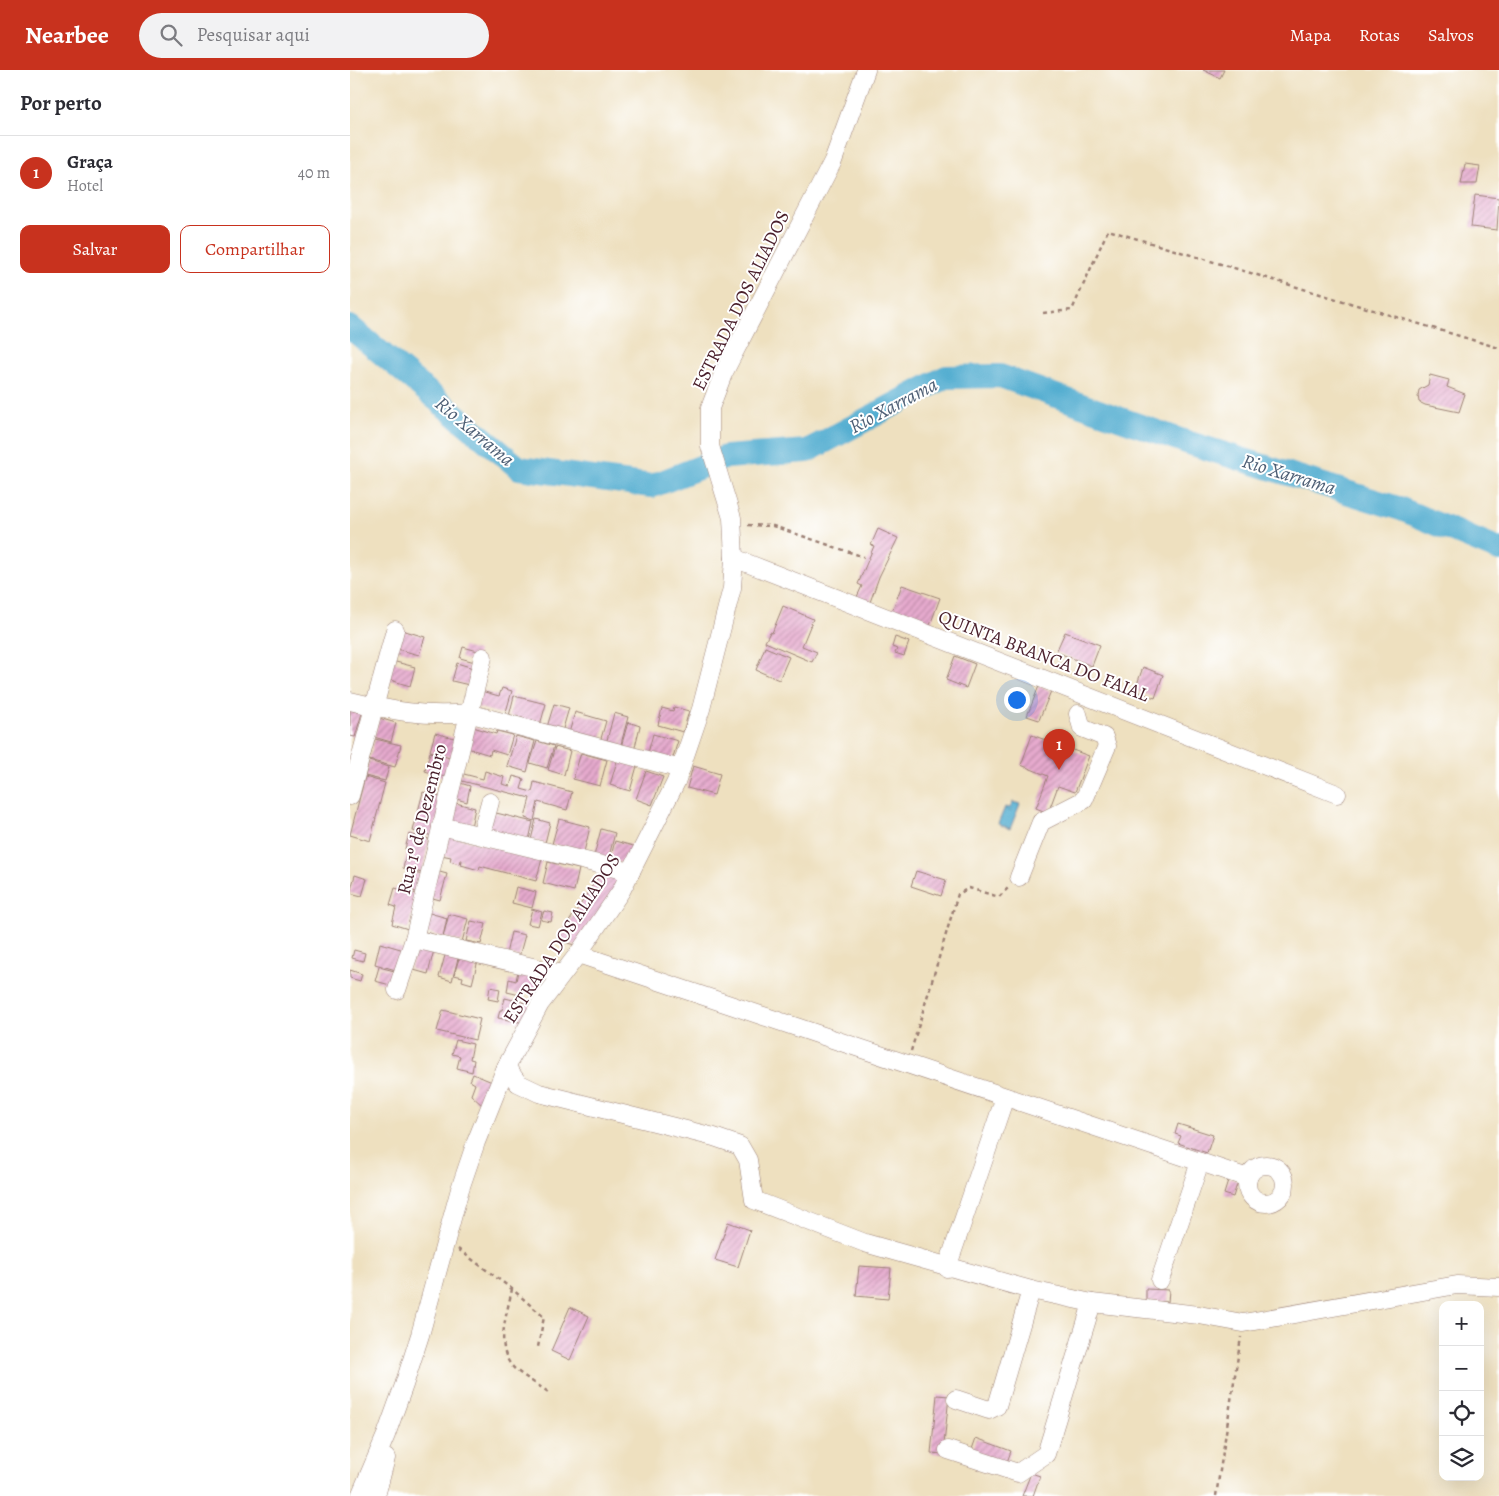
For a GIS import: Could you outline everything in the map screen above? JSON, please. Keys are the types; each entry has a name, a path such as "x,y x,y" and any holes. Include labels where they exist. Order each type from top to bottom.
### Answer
{"street":[{"name":"ESTRADA DOS ALIADOS","path":"360,1496 386,1435 409,1369 445,1240 476,1142 506,1067 540,1004 578,954 621,891 676,782 701,708 732,588 734,558 732,518 710,446 710,408 723,374 833,162 866,70"},
{"name":"QUINTA BRANCA DO FAIAL","path":"734,558 1337,794"},
{"path":"350,796 395,630"},
{"name":"Rua 1º de Dezembro","path":"397,990 414,939 483,657"},
{"path":"350,701 414,714 468,713 680,768"},
{"path":"1019,877 1042,822 1084,800 1107,746 1104,736 1082,728 1078,714"},
{"path":"481,835 490,802"},
{"path":"441,826 631,872"},
{"path":"414,939 562,974"},
{"path":"578,954 1248,1178"},
{"path":"506,1067 518,1083 539,1093 714,1137 740,1146 748,1160 754,1200 865,1243 947,1268 1030,1290 1092,1303 1199,1315 1243,1323 1457,1286 1499,1287"},
{"path":"947,1268 1005,1097"},
{"path":"1160,1280 1200,1162"},
{"path":"956,1399 989,1410 996,1406 1030,1290"},
{"path":"948,1450 1018,1473 1046,1454 1092,1303"},
{"path":"376,1496 409,1369"}],"path":[{"path":"1043,313 1072,310 1108,230 1499,348"},
{"path":"732,525 773,526 864,557"},
{"path":"907,1064 958,894 969,888 999,897 1019,877"},
{"path":"445,1240 512,1288 544,1317 538,1347"},
{"path":"512,1288 503,1336 504,1354 515,1369 551,1394"},
{"path":"1216,1496 1243,1323"}],"water":[{"path":"1013,802 1020,804 1010,829 998,824 1005,807 1010,808"}],"building":[{"path":"1203,70 1224,70 1220,78"},
{"path":"1465,164 1480,166 1477,184 1461,184"},
{"path":"1475,195 1499,198 1497,230 1471,227"},
{"path":"1430,375 1449,380 1447,387 1465,394 1459,412 1419,402 1419,390 1428,385"},
{"path":"878,529 898,538 879,577 869,605 856,599 862,586 858,584 874,546 871,545"},
{"path":"902,585 940,598 929,628 891,614"},
{"path":"783,606 813,619 802,646 817,652 812,662 765,642 770,632 772,633"},
{"path":"402,630 425,637 419,655 397,649"},
{"path":"1065,632 1100,645 1092,666 1056,652"},
{"path":"895,637 909,642 904,656 895,653 897,649 892,647"},
{"path":"463,647 478,651 475,662 460,658"},
{"path":"765,647 789,657 779,680 756,670"},
{"path":"955,656 975,664 966,688 946,680"},
{"path":"392,661 415,667 410,686 387,679"},
{"path":"457,663 473,668 469,685 452,681"},
{"path":"1143,667 1163,675 1155,698 1135,690"},
{"path":"1039,686 1051,691 1039,720 1027,716"},
{"path":"502,688 512,691 505,715 476,707 481,691 499,696"},
{"path":"514,696 546,704 540,725 509,716"},
{"path":"554,704 569,708 562,732 547,727"},
{"path":"674,707 689,711 683,732 658,725 662,708 673,711"},
{"path":"350,710 362,713 355,737 350,736"},
{"path":"575,712 606,721 600,742 569,733"},
{"path":"614,713 628,717 620,748 606,744"},
{"path":"379,718 396,723 391,742 374,737"},
{"path":"628,722 640,726 634,751 621,747"},
{"path":"473,727 496,734 497,731 513,735 507,755 491,750 490,755 467,748"},
{"path":"435,733 458,739 453,758 430,751"},
{"path":"653,734 678,741 672,760 648,753"},
{"path":"1032,735 1089,756 1075,792 1058,786 1048,813 1036,808 1048,776 1021,765"},
{"path":"516,736 535,741 527,772 507,766"},
{"path":"375,739 401,745 395,767 369,760"},
{"path":"537,741 554,746 547,768 530,763"},
{"path":"555,747 570,751 564,775 548,770"},
{"path":"430,752 453,759 448,778 425,771"},
{"path":"581,753 607,760 600,786 573,779"},
{"path":"369,761 389,767 385,781 365,776"},
{"path":"617,761 637,766 630,791 610,785"},
{"path":"693,766 720,774 714,795 687,788"},
{"path":"485,771 504,777 502,784 510,786 513,776 524,779 521,789 532,792 534,782 572,792 567,810 538,802 534,821 525,818 530,798 458,780 460,773 483,779"},
{"path":"646,771 663,777 652,805 636,799"},
{"path":"365,777 385,783 370,841 350,835"},
{"path":"457,782 470,786 467,802 453,798"},
{"path":"423,792 444,798 433,836 413,831"},
{"path":"452,802 475,808 471,827 447,822"},
{"path":"492,812 533,822 529,840 487,830"},
{"path":"536,819 550,823 545,843 531,840"},
{"path":"559,819 590,827 584,852 552,844"},
{"path":"601,829 615,833 608,860 594,856"},
{"path":"409,834 429,839 422,873 403,868 408,849 405,849"},
{"path":"446,835 542,859 536,881 480,866 479,870 461,865 462,860 460,860 459,864 450,861 451,857 441,855"},
{"path":"615,841 637,847 629,865 610,860"},
{"path":"548,862 579,869 574,891 543,883"},
{"path":"408,871 422,875 417,892 403,889"},
{"path":"436,871 447,874 440,900 429,897"},
{"path":"602,871 624,877 578,946 557,940"},
{"path":"916,871 946,880 941,896 911,886"},
{"path":"355,875 367,879 362,896 350,893"},
{"path":"516,887 536,892 532,908 512,903"},
{"path":"395,888 417,894 408,929 392,924 396,907 390,905"},
{"path":"532,909 542,912 538,926 528,924"},
{"path":"544,911 553,913 551,922 541,920"},
{"path":"426,912 447,918 443,937 421,931"},
{"path":"449,914 468,919 462,942 443,937"},
{"path":"471,921 486,924 481,944 466,941"},
{"path":"511,932 525,935 519,957 506,954"},
{"path":"380,943 404,950 399,971 375,964"},
{"path":"417,946 434,950 428,974 410,969"},
{"path":"354,950 365,953 363,961 352,958"},
{"path":"446,952 459,955 452,981 439,977"},
{"path":"460,955 478,960 472,984 462,981 463,977 454,975"},
{"path":"379,967 398,972 394,986 375,981"},
{"path":"350,970 362,974 360,981 350,978"},
{"path":"518,971 543,977 539,994 522,990 520,995 507,992 509,979 516,981"},
{"path":"490,987 500,989 498,1001 488,999"},
{"path":"505,998 530,1004 529,1011 526,1010 525,1023 498,1018"},
{"path":"443,1010 480,1019 475,1040 437,1031"},
{"path":"456,1040 473,1044 470,1059 474,1060 472,1072 457,1068 460,1056 452,1054"},
{"path":"473,1074 492,1082 483,1106 471,1095 475,1084 470,1081"},
{"path":"1178,1124 1213,1135 1207,1153 1178,1143 1181,1136 1175,1134"},
{"path":"1229,1178 1238,1181 1233,1197 1224,1194"},
{"path":"728,1222 750,1230 738,1267 715,1260"},
{"path":"859,1266 891,1268 888,1299 856,1296"},
{"path":"1146,1289 1169,1290 1168,1302 1146,1301"},
{"path":"570,1307 589,1316 570,1360 551,1351"},
{"path":"937,1395 949,1396 943,1454 931,1453"},
{"path":"976,1438 1011,1451 1006,1465 971,1452"},
{"path":"1031,1473 1040,1476 1033,1496 1022,1496"}],"waterway":[{"name":"Rio Xarrama","path":"350,327 519,468 652,486 726,457 807,451 946,377 1000,376 1186,442 1401,509 1499,550"}],"place":[{"name":"Graça","path":"1059,770"}]}
